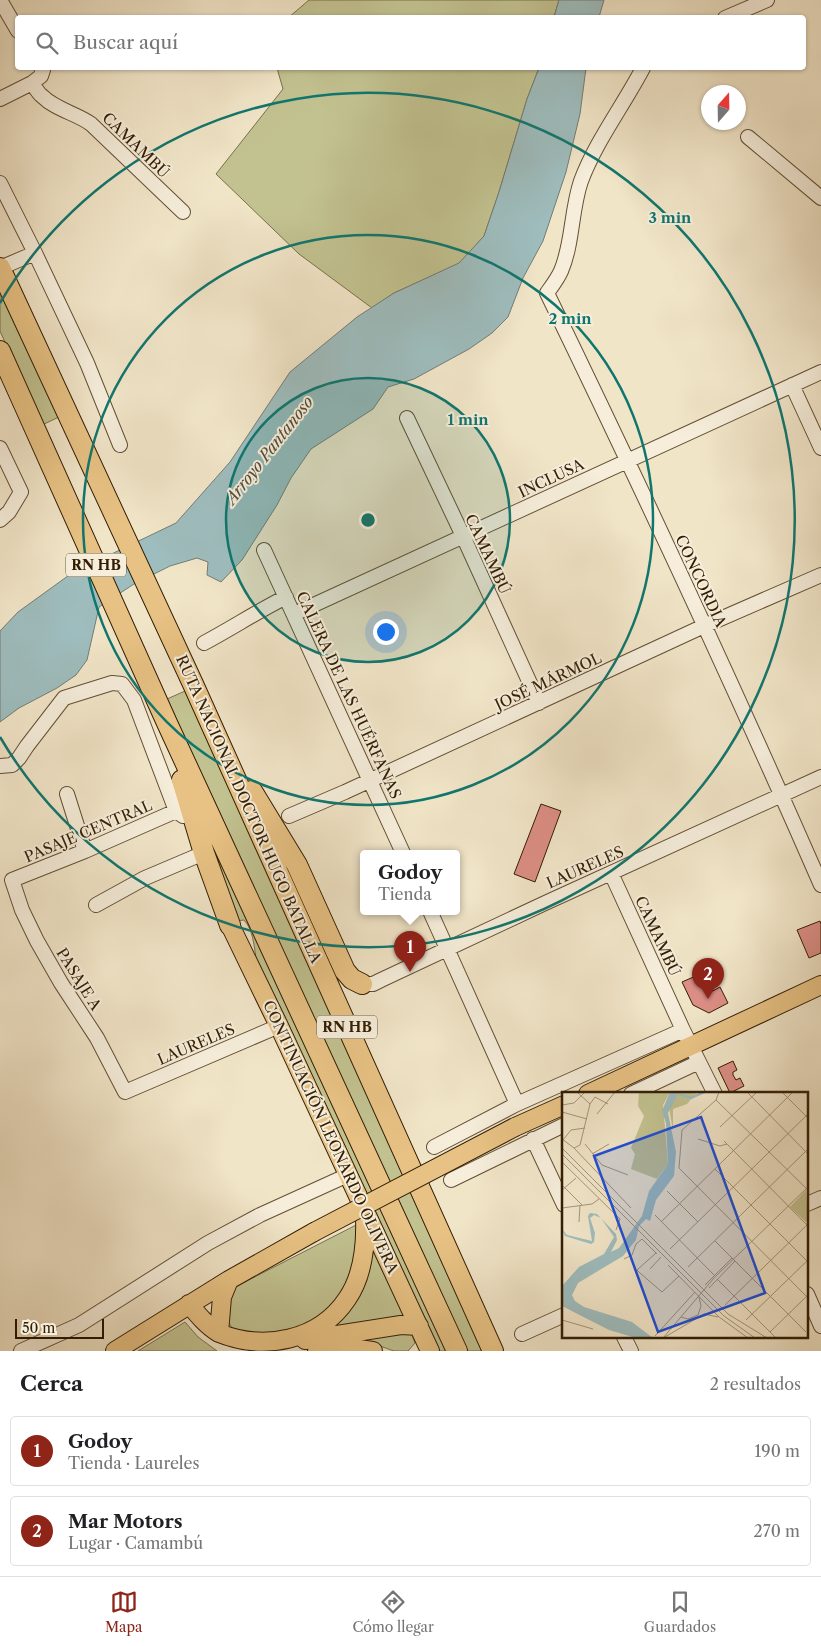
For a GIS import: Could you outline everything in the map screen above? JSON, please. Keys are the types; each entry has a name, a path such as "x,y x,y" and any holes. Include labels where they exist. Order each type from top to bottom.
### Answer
{"highway":[{"name":"RUTA NACIONAL DOCTOR HUGO BATALLA","path":"0,268 197,693 493,1351"},
{"name":"RN HB","path":"0,351 166,722 456,1351"},
{"path":"197,693 298,864 345,971 352,979 362,984"},
{"path":"166,722 204,853 230,925"}],"main road":[{"name":"CONTINUACIÓN LEONARDO OLIVERA","path":"230,925 348,1175 422,1342"},
{"path":"592,1092 687,1038 821,985"},
{"path":"115,1351 228,1280 314,1232 515,1127 562,1106"},
{"path":"294,1341 311,1334 347,1300 356,1281 364,1254 366,1236 364,1210"},
{"path":"219,1333 222,1297 228,1280"},
{"path":"185,1306 219,1333 236,1340 251,1343 278,1343 401,1326 422,1342"},
{"path":"185,1306 198,1331 220,1346 234,1351"},
{"path":"317,1351 339,1348 357,1348 373,1351"}],"street":[{"path":"0,0 15,26"},
{"path":"732,15 767,0"},
{"path":"0,99 32,83 41,76 43,70"},
{"name":"CONCORDIA","path":"642,70 592,154 572,213 567,252 561,271 547,293 628,460 782,795 821,885"},
{"name":"CAMAMBÚ","path":"32,83 42,96 61,109 79,115 92,124 183,212"},
{"path":"748,137 821,198"},
{"path":"0,183 86,362 120,445"},
{"name":"RUTA NACIONAL DOCTOR HUGO BATALLA","path":"0,268 35,253"},
{"name":"INCLUSA","path":"294,614 821,372"},
{"path":"792,385 821,448"},
{"name":"CAMAMBÚ","path":"406,418 463,536 539,703"},
{"path":"0,448 21,492 13,507 0,520"},
{"name":"CALERA DE LAS HUÉRFANAS","path":"264,550 403,850"},
{"name":"JOSÉ MÁRMOL","path":"289,816 370,781 704,626 821,575"},
{"path":"204,643 244,621 259,610 286,597"},
{"path":"0,766 12,764 19,758 64,698 112,683 122,684 134,700 176,811 196,825"},
{"name":"LAURELES","path":"362,984 373,984 447,948 821,777"},
{"path":"67,794 85,851"},
{"name":"PASAJE CENTRAL","path":"12,880 85,851 176,811"},
{"path":"96,905 145,878 204,853"},
{"name":"CAMAMBÚ","path":"612,873 687,1038 714,1092"},
{"name":"PASAJE A","path":"12,880 22,910 37,942 61,983 98,1038 125,1092"},
{"path":"432,915 517,1104"},
{"name":"LAURELES","path":"125,1092 279,1026"},
{"path":"562,1126 455,1178 438,1145 517,1104 687,1038"},
{"path":"635,1092 700,1062"},
{"path":"534,1139 562,1201"},
{"path":"20,1351 79,1326 208,1243 251,1219 348,1175"},
{"path":"808,1204 821,1198"},
{"path":"808,1296 821,1326"},
{"path":"522,1334 562,1316"},
{"path":"624,1338 631,1351"}],"green space":[{"path":"309,0 559,0 555,15 292,15"},
{"path":"278,70 538,70 527,99 484,236 459,264 394,293 372,308 299,254 216,174 283,89"},
{"path":"0,288 59,417 42,425 0,331"},
{"path":"185,691 486,1351 465,1351 167,699"},
{"path":"200,820 210,831 447,1351 436,1351 256,958 253,938 249,928 244,920 235,921"},
{"path":"360,1223 353,1278 331,1310 296,1333 237,1333 231,1327 224,1311 227,1300 235,1287"},
{"path":"372,1248 405,1318 323,1331"},
{"path":"185,1322 198,1337 217,1351 138,1351"},
{"path":"411,1332 415,1343 408,1351 394,1351 345,1338"}],"water":[{"path":"559,0 604,0 600,15 555,15"},
{"name":"Arroyo Pantanoso","path":"538,70 586,70 580,114 566,172 543,241 523,278 508,317 492,333 469,349 414,379 388,387 373,409 311,449 291,478 277,505 242,560 221,582 207,575 208,562 197,558 170,566 134,584 99,607 87,660 76,675 57,688 19,708 0,722 0,631 18,612 72,573 176,523 230,462 290,372 357,317 394,293 459,263 484,236 527,99"}],"building":[{"path":"541,804 561,811 535,882 514,874"},
{"path":"820,921 821,953 809,958 797,930"},
{"path":"698,975 707,994 720,987 728,1003 709,1013 693,1005 682,982"},
{"path":"733,1061 737,1070 733,1072 733,1075 736,1080 740,1078 744,1086 730,1092 718,1068"}],"place":[{"name":"Godoy","path":"410,972"},
{"name":"Mar Motors","path":"708,999"}]}
